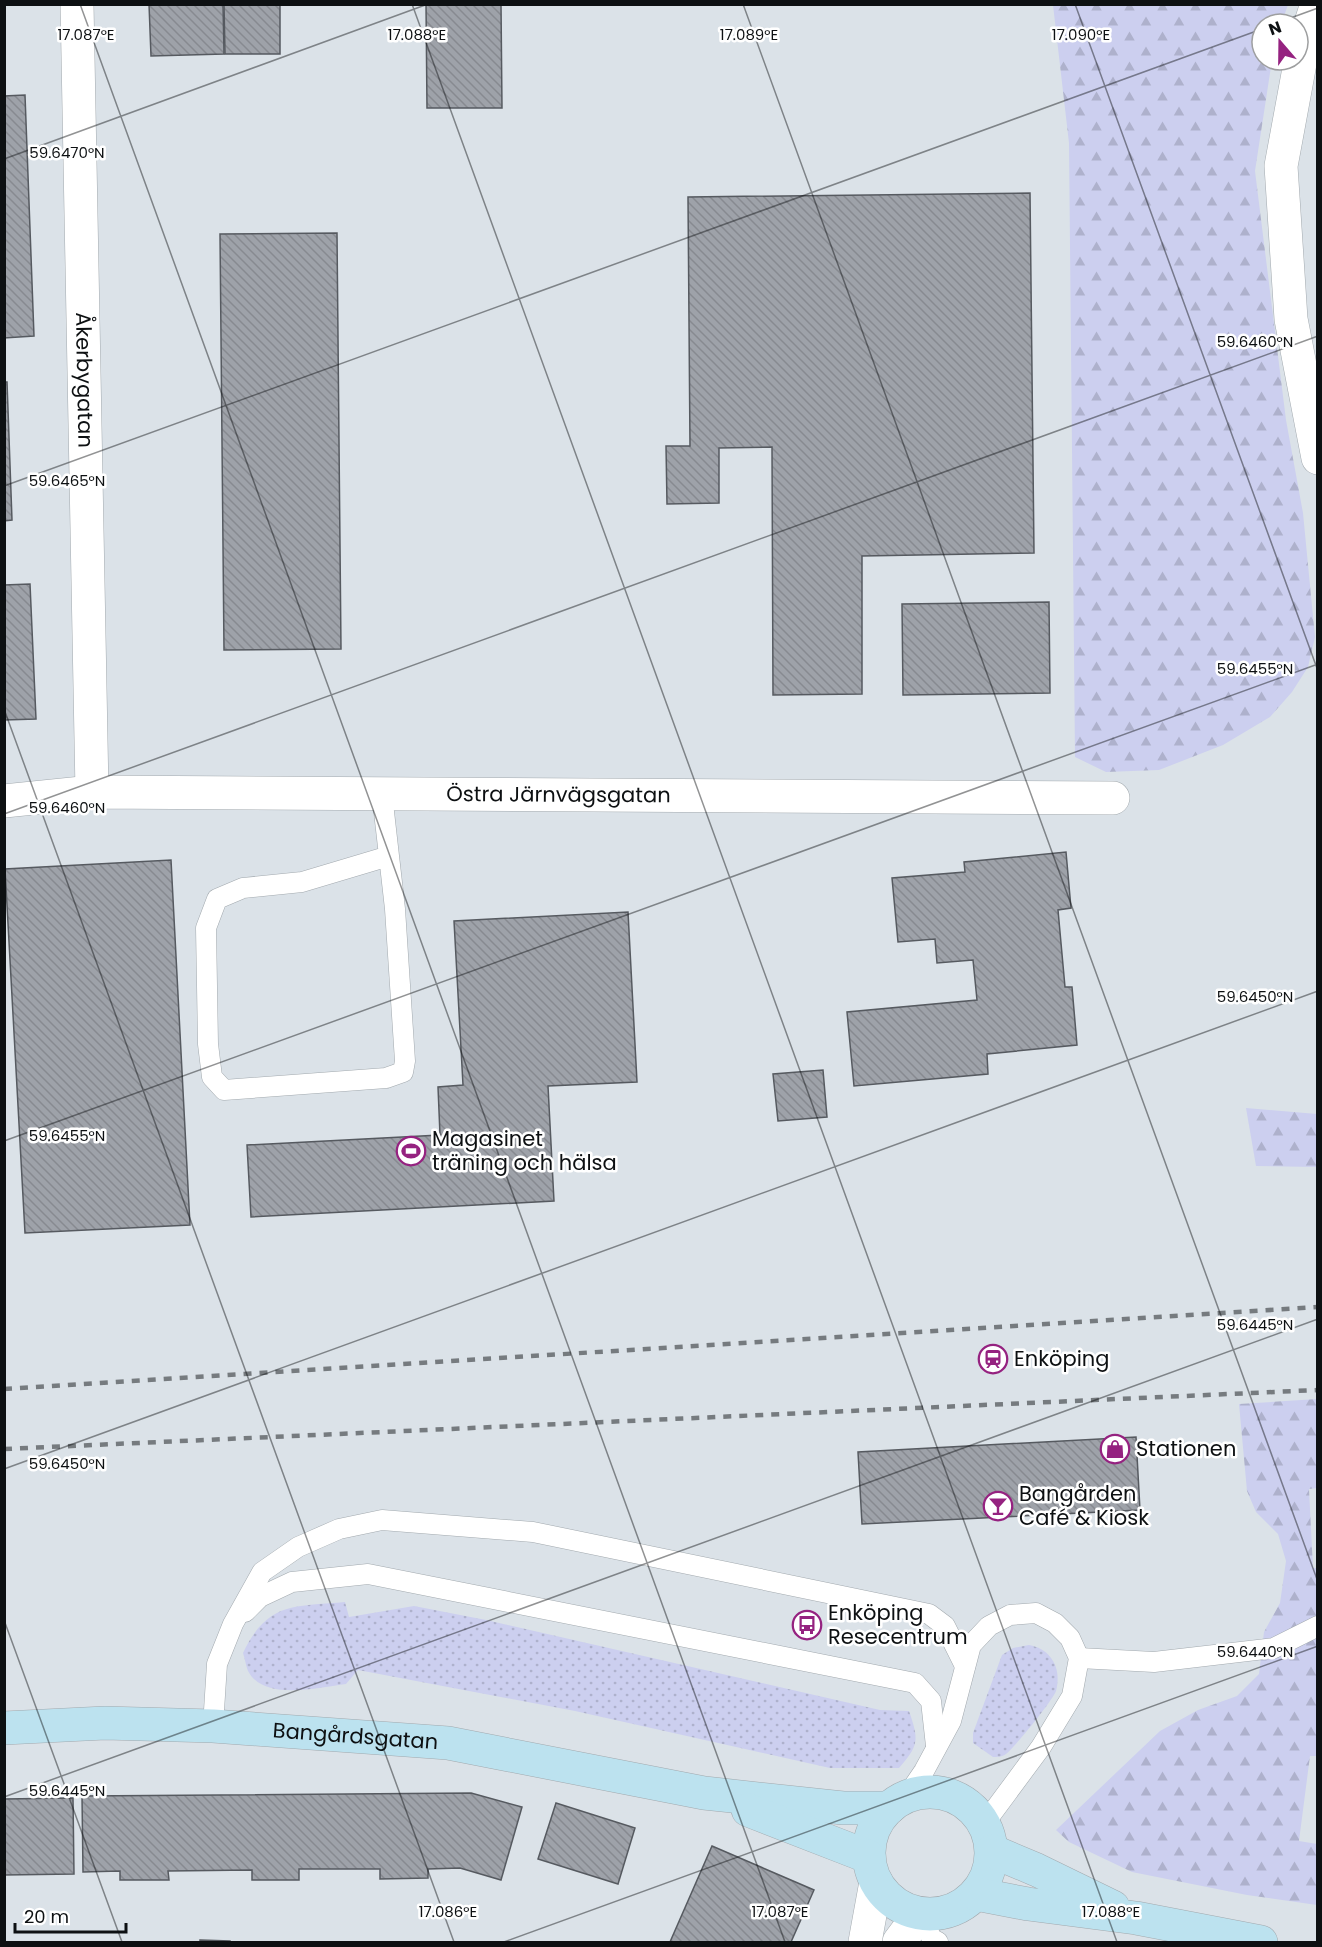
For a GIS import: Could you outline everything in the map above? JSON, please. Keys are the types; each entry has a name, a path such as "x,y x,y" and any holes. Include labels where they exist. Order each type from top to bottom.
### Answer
{"main road":[{"name":"Bangårdsgatan","path":"4,1728 105,1723 213,1726 448,1743 704,1793 843,1808 898,1802"},
{"path":"988,1838 988,1872 976,1894 958,1907 938,1913 920,1914 900,1906 890,1899 872,1870 871,1836 876,1824 898,1802 927,1792 948,1794 971,1807 988,1838 1038,1870 1136,1918"},
{"name":"Bangårdsgatan","path":"704,1793 872,1870"},
{"path":"976,1894 1028,1904 1136,1918 1261,1942"}],"street":[{"name":"Åkerbygatan","path":"77,4 92,792"},
{"path":"1317,4 1303,47 1281,166 1291,319 1317,458"},
{"name":"Östra Järnvägsgatan","path":"4,801 92,792 1113,798"},
{"path":"865,1942 872,1870"},
{"path":"899,1942 920,1914"}],"lane":[{"path":"382,794 395,909 405,1061 403,1072 386,1078 224,1090 212,1077 208,1044 206,928 217,899 243,888 302,882 389,856"},
{"path":"213,1726 217,1664 233,1624 262,1572 298,1547 339,1529 382,1520 533,1532 929,1614 945,1626 965,1666"},
{"path":"233,1624 260,1597 292,1582 368,1574 915,1683 931,1701 936,1746"},
{"path":"898,1802 924,1771 951,1721 971,1646 989,1626 1010,1615 1036,1613 1055,1623 1070,1638 1079,1658 1072,1696 988,1838"},
{"path":"1079,1658 1154,1662 1274,1648 1317,1626"},
{"path":"920,1914 932,1939 938,1942"}],"green space":[{"path":"1053,5 1288,5 1285,12 1250,12 1250,72 1270,72 1255,171 1286,420 1303,513 1315,637 1308,667 1292,692 1270,717 1223,745 1159,770 1106,772 1075,757 1069,143"},
{"path":"1246,1108 1317,1114 1317,1167 1256,1166"},
{"path":"1317,1399 1317,1488 1309,1489 1313,1568 1318,1568 1318,1756 1310,1756 1299,1841 1317,1844 1317,1905 1247,1895 1132,1872 1069,1842 1056,1830 1160,1731 1198,1710 1237,1696 1259,1674 1264,1632 1280,1603 1286,1561 1278,1534 1256,1512 1247,1491 1239,1404"},
{"path":"345,1602 349,1617 414,1606 486,1620 880,1710 909,1711 916,1736 914,1748 899,1768 830,1768 575,1711 358,1670 346,1684 293,1690 266,1687 256,1681 248,1671 243,1653 252,1636 273,1615 297,1607"},
{"path":"1029,1645 1049,1655 1053,1661 1057,1675 1056,1691 1025,1734 1010,1750 1003,1756 993,1757 973,1743 973,1733 1002,1655 1013,1648"}],"building":[{"path":"149,4 223,4 224,54 151,56"},
{"path":"224,4 280,4 280,54 225,54"},
{"path":"426,4 501,4 502,108 427,108"},
{"path":"25,95 34,336 4,338 4,96"},
{"path":"1030,193 1034,553 862,556 862,694 773,695 772,447 719,448 719,503 667,504 666,446 690,446 688,197"},
{"path":"337,233 341,649 224,650 220,234"},
{"path":"4,382 7,382 12,520 4,521"},
{"path":"30,584 36,719 4,720 4,585"},
{"path":"1049,602 1050,693 903,695 902,604"},
{"path":"1066,852 1071,908 1058,910 1065,987 1072,987 1077,1045 987,1054 988,1074 854,1086 847,1012 977,1000 973,960 937,963 935,939 898,942 892,878 965,872 964,862"},
{"path":"171,860 190,1225 25,1233 5,869"},
{"path":"628,912 637,1082 548,1086 554,1201 251,1217 247,1145 440,1135 438,1087 463,1085 454,921"},
{"path":"823,1070 827,1117 778,1121 773,1074"},
{"path":"1136,1437 1140,1510 862,1524 858,1452"},
{"path":"471,1793 522,1807 501,1880 460,1868 428,1869 428,1878 380,1879 380,1869 299,1869 299,1880 252,1880 252,1870 168,1871 169,1880 120,1880 120,1871 83,1872 82,1796"},
{"path":"73,1798 74,1874 4,1875 4,1799"},
{"path":"556,1803 635,1828 618,1884 538,1859"},
{"path":"712,1846 814,1890 791,1942 670,1942"},
{"path":"200,1940 230,1941 230,1942 200,1942"}],"railway":[{"path":"4,1389 1318,1307"},
{"path":"4,1449 1318,1390"}],"place":[{"name":"Magasinet träning och hälsa","path":"411,1151"},
{"name":"Enköping","path":"993,1359"},
{"name":"Stationen","path":"1115,1449"},
{"name":"Bangården Café & Kiosk","path":"998,1506"},
{"name":"Enköping Resecentrum","path":"807,1625"}]}
